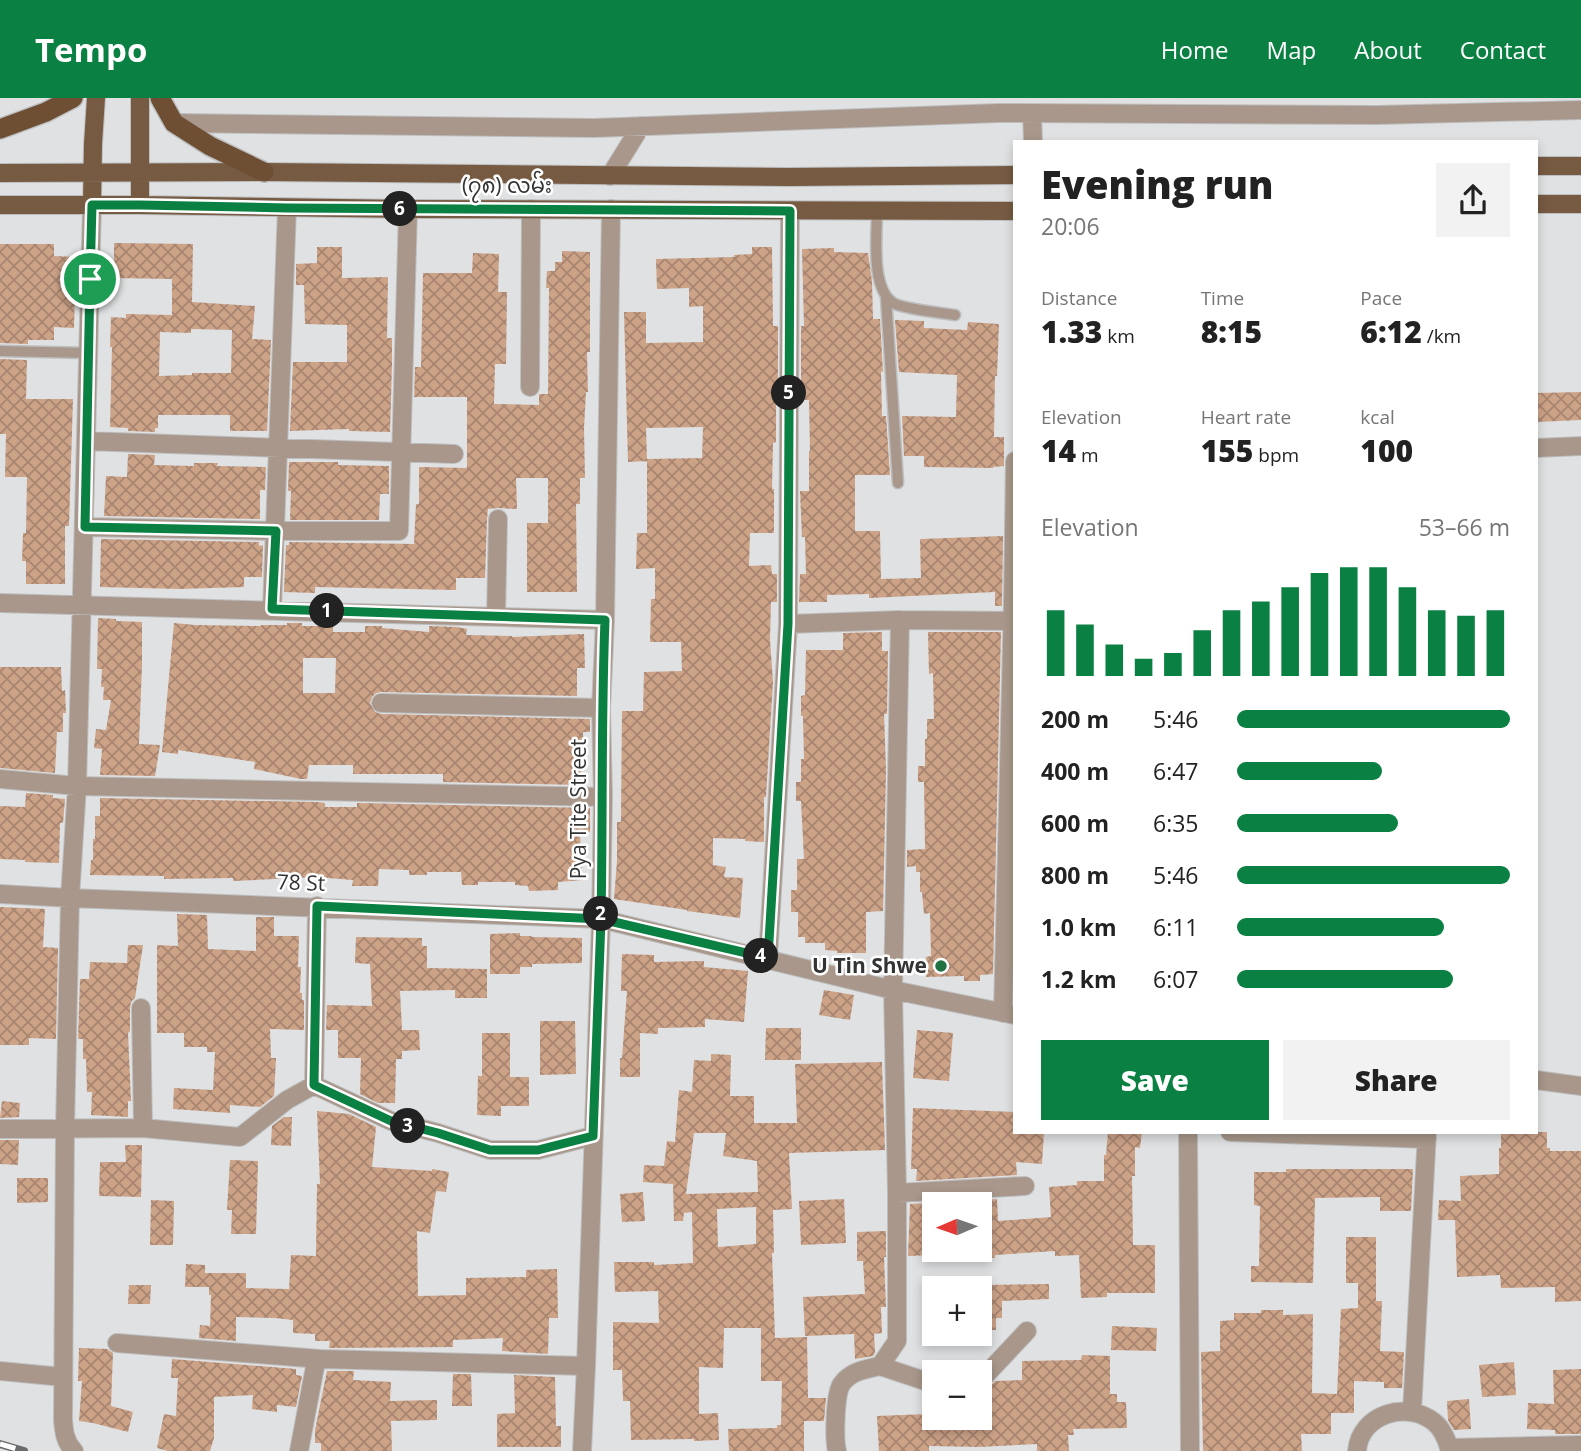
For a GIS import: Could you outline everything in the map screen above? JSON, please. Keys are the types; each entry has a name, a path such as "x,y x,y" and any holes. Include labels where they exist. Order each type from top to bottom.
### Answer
{"highway":[{"path":"0,129 46,112 73,98"},
{"path":"160,98 174,123 210,146 264,172"}],"main road":[{"path":"92,205 96,98"},
{"path":"140,98 140,205"},
{"path":"1538,166 1581,166"},
{"name":"(၇၈) လမ်း","path":"0,173 264,172 802,177 1013,175"},
{"path":"1538,204 1581,204"},
{"name":"(၇၈) လမ်း","path":"0,205 1013,211"}],"street":[{"path":"174,123 594,128 999,113 1032,105 1377,115 1581,110"},
{"path":"1032,105 1033,140"},
{"path":"610,176 641,126"},
{"path":"74,1451 69,1447 65,1436 63,1420 65,1129 69,898 77,786 92,205"},
{"path":"272,609 287,208"},
{"path":"85,527 399,531 408,209"},
{"path":"530,387 531,209"},
{"name":"Pya Tite Street","path":"582,1451 601,919 601,708 605,620 611,209"},
{"path":"768,958 788,624 790,211"},
{"path":"86,441 454,454"},
{"path":"1538,447 1581,446"},
{"path":"496,616 498,519"},
{"path":"0,603 605,620"},
{"path":"788,624 900,620 1013,621"},
{"path":"880,1366 897,1340 893,990 900,620"},
{"path":"1009,1014 1013,700"},
{"path":"382,703 601,708"},
{"path":"0,779 77,786 603,797"},
{"name":"78 St","path":"0,894 601,919 893,990 1009,1014"},
{"path":"314,1085 317,906"},
{"path":"141,1008 143,1128"},
{"path":"1538,1080 1581,1086"},
{"path":"0,1129 143,1128 240,1136 287,1100 314,1085"},
{"path":"314,1085 391,1121 490,1150 538,1150 593,1136"},
{"path":"1188,1134 1189,1451"},
{"path":"1361,1134 1427,1135 1412,1412"},
{"path":"897,1193 1025,1186"},
{"path":"992,1368 1027,1331"},
{"path":"117,1343 320,1359 586,1366"},
{"path":"299,1451 316,1362 320,1359"},
{"path":"837,1451 836,1411 841,1386 856,1371 880,1366 922,1380"},
{"path":"0,1371 63,1377"},
{"path":"1357,1451 1357,1443 1367,1426 1382,1415 1401,1410 1419,1413 1436,1423 1447,1438 1450,1449 1581,1445"}],"lane":[{"path":"877,211 877,264 879,281 886,297 898,484"},
{"path":"886,297 896,305 955,315"},
{"path":"0,351 88,353"}],"building":[{"path":"114,243 193,244 192,302 255,306 252,339 271,340 267,431 230,431 230,415 158,415 158,428 155,428 155,432 110,427 111,317 126,318 126,314 172,315 172,279 114,278","holes":["191,329 232,330 231,373 159,376 160,332 191,333"]},
{"path":"0,244 54,244 54,256 76,257 74,328 54,327 54,340 28,340 28,344 0,343"},
{"path":"317,247 342,247 342,278 388,277 387,338 392,338 390,432 349,429 290,431 293,362 347,362 347,325 305,324 304,285 296,285 296,264 317,263"},
{"path":"752,247 772,247 773,326 778,326 778,390 772,489 774,533 750,533 749,566 771,565 772,574 777,574 777,602 771,602 773,682 764,797 764,842 713,838 713,865 726,867 724,877 743,878 740,918 614,899 617,822 621,822 622,711 643,711 644,672 682,671 681,642 650,642 655,568 636,569 637,533 647,533 647,461 628,462 624,312 646,312 646,343 703,342 703,306 689,307 689,288 657,289 656,259 734,257 752,254","holes":["703,427 702,458 647,461 646,428"]},
{"path":"834,248 834,252 868,253 873,319 880,319 882,416 886,416 890,475 855,475 855,531 880,531 881,579 921,578 920,539 1003,536 1002,606 995,606 995,592 869,598 869,594 827,595 827,602 799,602 800,574 806,574 800,491 809,491 810,451 809,400 805,400 805,389 801,389 801,326 804,326 802,249"},
{"path":"562,251 590,252 590,352 587,352 585,478 580,478 580,504 576,504 577,592 527,592 527,523 548,523 548,478 516,478 517,509 488,509 485,578 456,578 456,590 315,587 315,593 284,592 286,545 289,545 289,542 414,544 416,504 419,504 419,467 467,468 467,397 414,397 415,367 421,367 423,273 472,273 473,253 499,254 498,292 507,292 506,364 495,364 494,404 539,405 539,394 548,394 547,271 555,271 555,262 562,262"},
{"path":"895,320 924,321 924,328 967,330 968,322 999,324 994,437 1004,437 1004,466 924,467 924,456 904,456 902,416 956,417 957,375 899,372"},
{"path":"0,359 27,360 26,399 73,399 69,526 65,526 65,584 26,584 26,561 22,561 23,533 26,533 27,477 5,477 6,434 0,434"},
{"path":"1581,392 1581,420 1538,422 1538,393"},
{"path":"128,454 155,455 154,465 194,466 194,463 218,463 217,466 266,467 265,490 260,490 260,519 104,516 106,476 127,477"},
{"path":"289,462 389,466 389,494 380,494 379,520 290,520"},
{"path":"101,539 259,542 259,546 263,545 262,577 244,577 244,587 100,587"},
{"path":"98,618 142,622 139,744 160,745 155,776 100,775 102,749 94,748 96,729 106,730 111,700 103,700 102,669 97,669"},
{"path":"174,623 261,626 302,623 302,626 333,626 333,632 365,632 365,626 429,632 429,626 456,627 467,629 466,635 512,637 584,634 585,668 577,668 577,696 381,692 372,697 370,703 375,712 381,714 590,719 590,732 583,732 582,785 443,782 443,774 353,774 353,765 309,765 307,779 301,779 254,769 255,762 178,750 178,754 162,752","holes":["303,658 336,658 335,693 303,693"]},
{"path":"882,632 882,651 888,651 887,714 884,714 886,770 883,911 866,912 866,953 837,953 825,950 825,943 805,943 805,937 798,937 798,912 791,912 791,890 797,890 797,859 804,859 801,801 796,801 796,782 801,782 801,759 804,759 801,696 805,695 806,650 843,650 843,633"},
{"path":"928,632 1001,632 993,974 980,975 980,981 964,981 964,976 926,977 926,957 931,956 930,913 924,914 920,872 916,872 916,866 907,867 907,850 925,849 924,782 918,782 918,766 925,766 927,719 934,719 933,673 929,674"},
{"path":"0,667 61,667 66,713 63,713 63,732 57,732 55,773 0,768"},
{"path":"26,793 53,795 53,798 65,799 63,823 60,823 59,863 0,859 0,806 25,807"},
{"path":"100,798 317,802 325,803 325,807 357,807 357,803 590,808 590,832 580,833 582,880 558,882 558,890 529,891 528,886 515,885 515,882 462,885 461,872 409,875 409,870 379,869 378,886 352,886 353,880 315,877 233,881 233,878 164,879 164,876 90,875 95,816 100,816"},
{"path":"0,907 45,909 43,947 58,948 56,1039 29,1038 29,1045 0,1045"},
{"path":"177,914 207,915 208,949 256,951 256,917 274,917 274,936 299,936 298,967 301,967 300,993 304,1000 304,1030 270,1029 271,1058 276,1058 274,1096 260,1107 230,1105 230,1113 173,1109 174,1088 213,1090 215,1052 207,1052 207,1047 184,1047 184,1033 157,1033 157,945 178,946"},
{"path":"520,933 520,936 532,937 582,938 582,963 532,964 532,967 520,967 520,974 490,974 490,934"},
{"path":"356,937 422,938 422,946 427,946 427,968 487,969 487,998 455,998 455,990 400,991 402,1030 419,1030 420,1050 402,1051 402,1059 396,1059 395,1103 378,1103 360,1094 361,1058 338,1058 338,1030 326,1030 327,1005 372,1006 370,964 355,963"},
{"path":"128,945 143,945 135,998 130,1008 128,1033 131,1101 128,1101 128,1117 91,1115 92,1092 87,1092 83,1039 78,1039 80,979 89,979 90,962 127,963"},
{"path":"622,954 654,955 654,962 704,961 704,967 748,971 744,1022 705,1019 705,1027 658,1028 658,1034 640,1033 640,1077 620,1077 627,991 621,991"},
{"path":"824,990 854,995 850,1020 819,1015"},
{"path":"540,1021 575,1021 576,1074 540,1075"},
{"path":"766,1028 801,1028 801,1060 765,1060"},
{"path":"917,1030 953,1033 949,1081 913,1078"},
{"path":"482,1033 510,1033 510,1077 529,1077 529,1106 501,1106 501,1116 477,1115 478,1076 482,1076"},
{"path":"711,1054 731,1055 730,1096 754,1096 754,1123 797,1123 795,1064 882,1062 885,1150 789,1153 792,1209 773,1210 775,1338 807,1337 808,1398 826,1398 824,1421 804,1421 804,1451 729,1451 728,1429 777,1428 777,1425 781,1425 782,1381 761,1381 761,1328 724,1328 723,1368 699,1367 699,1414 718,1413 719,1440 631,1440 630,1401 623,1401 622,1370 613,1370 613,1322 659,1323 658,1291 615,1292 614,1262 654,1262 654,1265 693,1263 692,1212 684,1213 683,1221 674,1221 673,1184 643,1182 644,1165 664,1166 667,1141 675,1142 679,1090 692,1092 694,1060 711,1061","holes":["694,1133 726,1133 723,1156 757,1161 758,1192 686,1194","756,1207 756,1244 718,1247 717,1209"]},
{"path":"2,1101 20,1103 19,1117 0,1118"},
{"path":"913,1108 1013,1112 1013,1134 1044,1134 1042,1164 1016,1162 1017,1175 916,1181 917,1169 911,1169"},
{"path":"317,1111 349,1114 376,1127 372,1167 449,1172 446,1192 436,1191 430,1233 417,1231 418,1296 466,1295 466,1278 526,1277 526,1270 557,1269 558,1318 549,1318 548,1354 502,1351 503,1338 453,1340 453,1347 329,1348 330,1341 315,1341 315,1334 293,1333 293,1320 275,1318 236,1317 236,1341 199,1338 200,1325 210,1326 211,1295 209,1287 185,1287 186,1264 205,1265 205,1273 246,1273 246,1288 289,1289 291,1255 316,1256 317,1184 320,1184"},
{"path":"284,1117 292,1117 291,1146 271,1145 272,1126"},
{"path":"1547,1132 1547,1148 1550,1148 1550,1151 1581,1151 1581,1301 1555,1302 1555,1287 1501,1288 1500,1275 1457,1277 1455,1220 1438,1220 1439,1200 1461,1201 1460,1176 1499,1174 1501,1134"},
{"path":"1108,1134 1142,1134 1140,1148 1135,1147 1135,1176 1132,1176 1133,1245 1155,1245 1155,1293 1107,1293 1107,1297 1081,1298 1079,1255 1055,1256 1055,1251 995,1255 995,1258 992,1258 992,1199 997,1199 998,1221 1051,1217 1049,1187 1077,1185 1077,1181 1104,1181 1104,1155"},
{"path":"0,1140 19,1140 18,1165 0,1164"},
{"path":"125,1145 142,1145 141,1197 99,1196 100,1162 126,1162"},
{"path":"230,1160 258,1161 256,1234 231,1234 232,1210 227,1210"},
{"path":"1286,1169 1413,1169 1411,1211 1380,1211 1380,1197 1315,1198 1313,1283 1251,1282 1251,1266 1259,1266 1260,1206 1254,1205 1254,1172 1286,1172"},
{"path":"17,1178 48,1178 48,1202 17,1203"},
{"path":"643,1192 645,1221 622,1222 620,1194"},
{"path":"844,1199 846,1243 801,1245 799,1201"},
{"path":"151,1200 174,1201 173,1245 150,1245"},
{"path":"922,1203 922,1255 908,1256 910,1204"},
{"path":"886,1231 886,1307 881,1307 882,1333 874,1334 873,1356 855,1359 854,1334 805,1336 803,1297 865,1294 863,1261 857,1261 857,1232"},
{"path":"1346,1237 1376,1237 1376,1301 1382,1301 1380,1351 1404,1352 1402,1388 1384,1388 1384,1382 1354,1381 1354,1413 1331,1413 1331,1434 1301,1434 1302,1451 1203,1451 1201,1352 1220,1351 1220,1321 1234,1320 1234,1313 1283,1310 1283,1315 1313,1314 1312,1393 1337,1394 1341,1309 1358,1308 1358,1283 1346,1283"},
{"path":"1049,1284 1049,1299 1002,1301 1002,1318 996,1318 996,1330 992,1330 992,1285"},
{"path":"129,1285 151,1285 150,1304 128,1304"},
{"path":"1112,1326 1157,1328 1156,1351 1111,1350"},
{"path":"79,1348 107,1349 113,1353 111,1406 133,1412 128,1432 79,1421 82,1381 78,1381"},
{"path":"1082,1355 1110,1356 1110,1394 1117,1394 1117,1402 1126,1402 1127,1428 1073,1429 1074,1435 1068,1435 1069,1451 1037,1451 1037,1444 929,1446 929,1451 879,1451 877,1416 922,1414 922,1430 992,1430 992,1385 995,1381 1022,1380 1022,1361 1081,1360"},
{"path":"172,1359 296,1369 296,1375 302,1376 296,1407 277,1405 277,1412 252,1409 253,1395 214,1397 214,1438 210,1451 168,1451 157,1448 164,1414 176,1416 178,1378 171,1378"},
{"path":"1514,1362 1516,1395 1482,1397 1479,1365"},
{"path":"1581,1369 1581,1434 1555,1434 1555,1430 1527,1429 1528,1403 1554,1404 1553,1370"},
{"path":"327,1371 354,1371 353,1380 391,1382 390,1401 437,1400 437,1420 391,1421 392,1451 321,1451 321,1443 315,1443 315,1430"},
{"path":"453,1374 471,1374 472,1406 452,1406"},
{"path":"514,1375 555,1377 556,1426 561,1426 561,1447 497,1447 497,1414 515,1413"},
{"path":"1469,1399 1471,1429 1454,1430 1448,1420 1447,1401"}],"railway":[{"path":"0,1444 24,1451"}],"place":[{"name":"U Tin Shwe","path":"941,966"}],"route":[{"path":"90,279 85,527 276,531 272,609 605,620 601,708 601,919 317,906 314,1085 391,1121 490,1150 538,1150 593,1136 601,919 768,958 788,624 790,211 92,205 90,279"}]}
